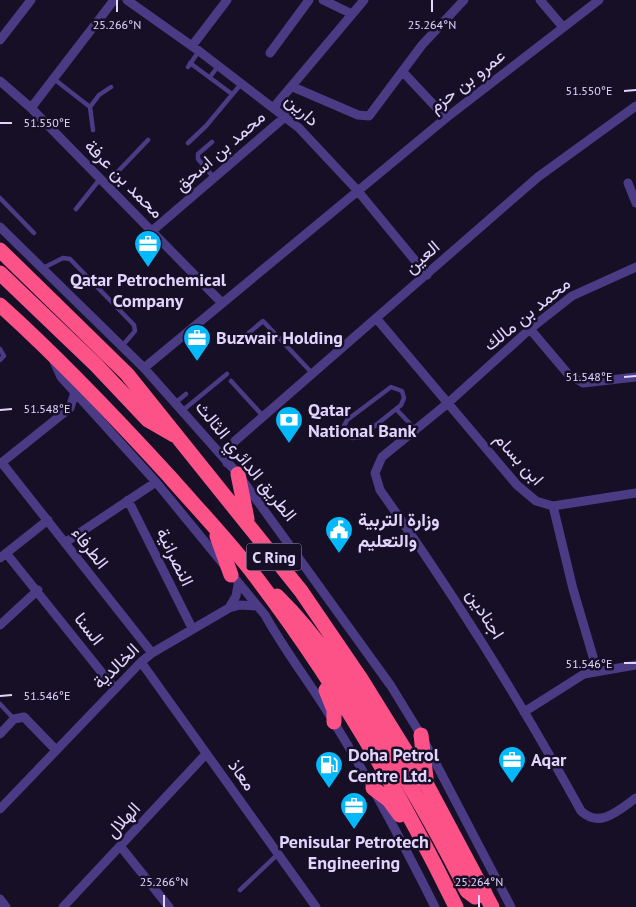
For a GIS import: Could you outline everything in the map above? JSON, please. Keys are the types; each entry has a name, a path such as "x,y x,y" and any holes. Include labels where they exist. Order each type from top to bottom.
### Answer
{"highway":[{"name":"الطريق الدائري الثالث","path":"0,250 127,374 301,591 361,678 428,787 492,907"},
{"path":"0,273 96,365 148,420 162,430 178,436"},
{"name":"C Ring","path":"0,305 52,352 108,409 249,568 364,735 422,838 456,907"},
{"path":"238,474 248,523"},
{"path":"212,525 235,580"},
{"path":"249,568 294,612 321,644 424,809 467,891 475,897 485,893"},
{"path":"317,665 332,704 334,722"},
{"path":"421,734 428,787"},
{"path":"373,788 389,800 422,838"}],"street":[{"path":"0,40 31,0"},
{"path":"31,108 114,0"},
{"name":"دارين","path":"127,0 196,48 286,116 357,190 427,275"},
{"path":"196,48 227,0"},
{"path":"270,53 309,0"},
{"path":"323,0 352,14"},
{"name":"محمد بن اسحق","path":"274,107 364,0"},
{"path":"293,86 358,115 369,116 422,45 464,0"},
{"path":"540,0 563,27"},
{"name":"عمرو بن حزم","path":"357,190 446,118 599,0"},
{"path":"403,72 446,118"},
{"name":"محمد بن عرفة","path":"1,84 31,108 222,303"},
{"name":"العين","path":"227,463 230,449 235,441 312,373 538,177 636,106"},
{"name":"محمد بن اسحق","path":"152,231 286,116"},
{"path":"628,183 636,203"},
{"path":"144,368 357,190"},
{"name":"الطريق الدائري الثالث","path":"0,226 144,368 238,474 365,647 421,734 511,907"},
{"path":"0,236 16,242"},
{"name":"محمد بن مالك","path":"448,403 530,329 572,296 636,267"},
{"name":"ابن بسام","path":"376,318 527,495 544,505 553,506"},
{"path":"530,329 568,374 583,383 636,377"},
{"path":"52,352 57,372 156,482 257,606 334,722 373,788 436,907"},
{"path":"1,464 70,408 74,392"},
{"name":"اجنادين","path":"448,403 379,462 375,473 377,485 458,603 581,811 592,819 605,818 636,798"},
{"path":"70,408 108,409"},
{"name":"العين","path":"213,448 235,441"},
{"name":"الطرفاء","path":"1,464 66,542 152,653"},
{"path":"66,542 156,482"},
{"path":"597,670 573,589 553,506 636,493"},
{"name":"النصرانية","path":"128,500 192,628"},
{"path":"3,555 48,520"},
{"name":"السنا","path":"3,555 38,590 115,688"},
{"path":"229,608 236,596 235,580"},
{"path":"0,625 38,590"},
{"name":"الخالدية","path":"0,809 115,688 152,653 229,608 240,605 257,606"},
{"name":"معاذ","path":"141,662 316,907"},
{"path":"524,712 577,677 597,670 636,665"},
{"path":"0,734 14,719 20,716 29,719 56,750"},
{"name":"الهلال","path":"63,907 206,754"},
{"path":"121,847 169,907"},
{"path":"0,899 6,907"}],"lane":[{"path":"196,48 189,65 210,77 232,94"},
{"path":"210,77 219,66"},
{"path":"54,79 90,107"},
{"path":"188,143 202,131 242,83"},
{"path":"93,130 90,107 99,95 111,87"},
{"path":"76,209 148,140"},
{"path":"212,142 198,154 198,159 214,178"},
{"path":"0,198 34,233"},
{"path":"43,268 63,258 70,260 134,324 135,331 122,346"},
{"path":"238,342 263,321 312,373"},
{"path":"0,349 4,356 0,360"},
{"path":"182,411 227,374"},
{"path":"231,381 263,416"},
{"path":"391,386 399,388 403,394 403,402 396,410 361,437 352,438 344,432 347,420 391,386"},
{"path":"175,403 186,394"},
{"path":"396,410 416,430"},
{"path":"0,704 14,719"},
{"path":"240,890 278,854"}],"place":[{"name":"Qatar Petrochemical Company","path":"148,268"},
{"name":"Buzwair Holding","path":"197,362"},
{"name":"Qatar National Bank","path":"289,444"},
{"name":"وزارة التربية والتعليم","path":"339,554"},
{"name":"Aqar","path":"512,784"},
{"name":"Doha Petrol Centre Ltd.","path":"329,789"},
{"name":"Penisular Petrotech Engineering","path":"354,830"}]}
